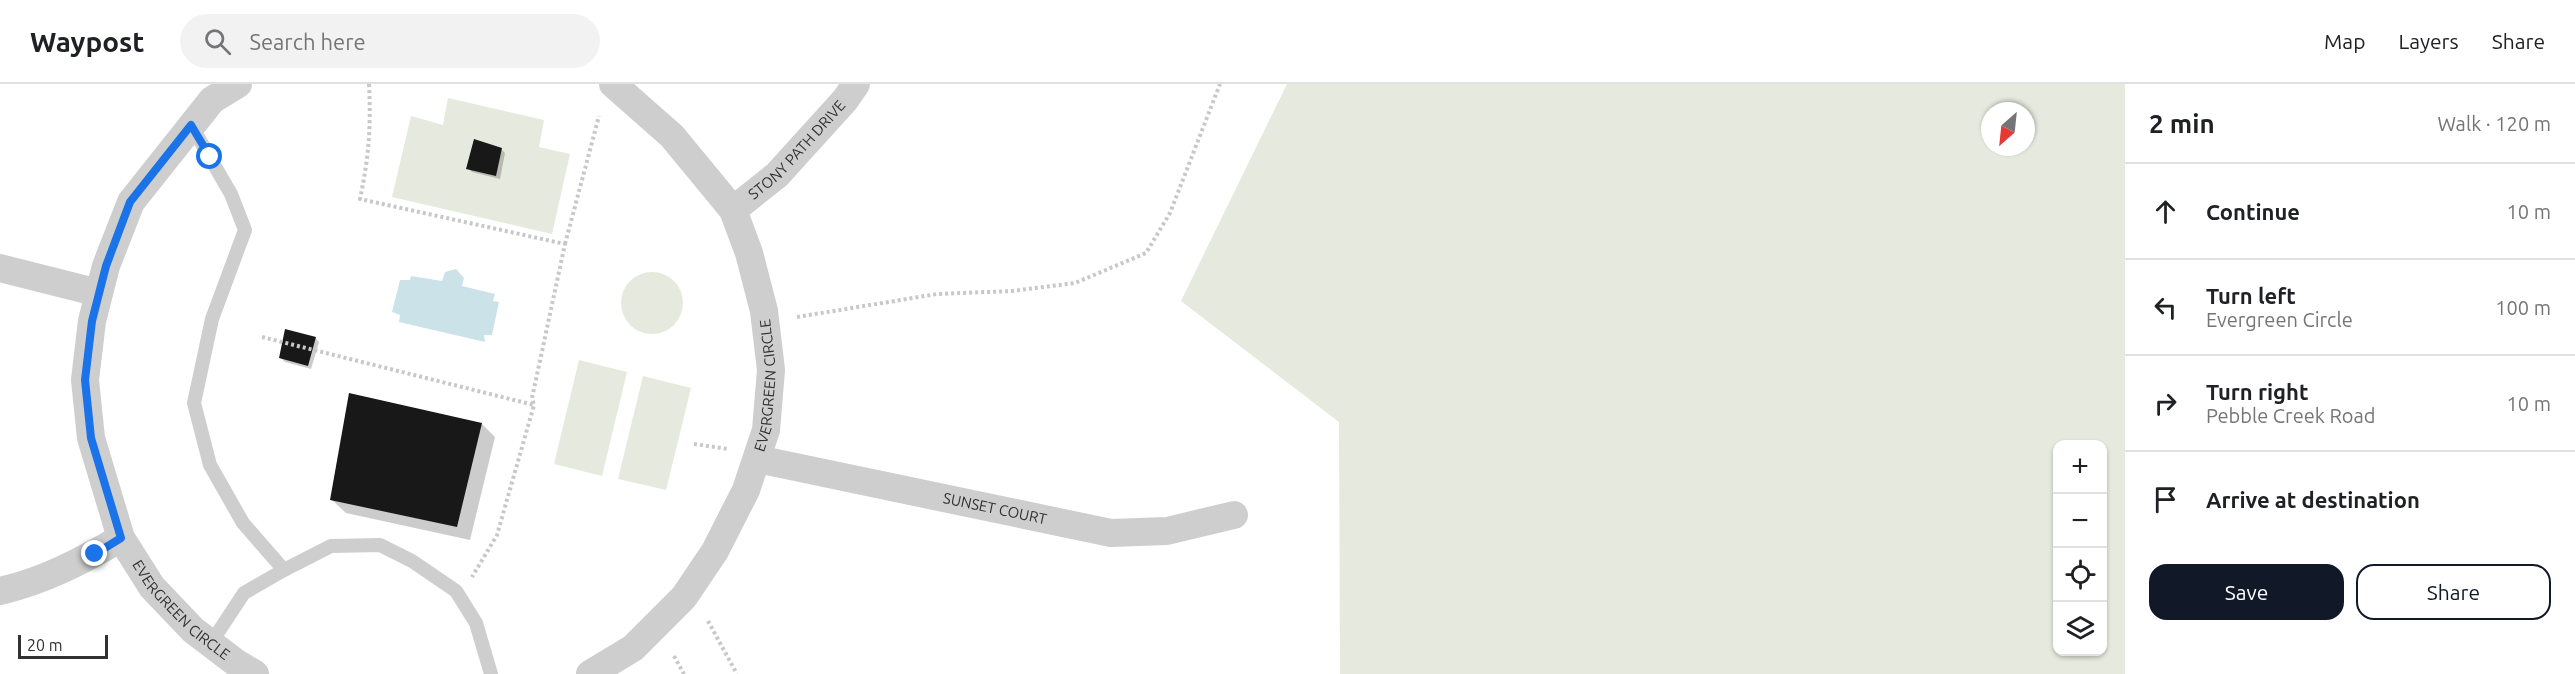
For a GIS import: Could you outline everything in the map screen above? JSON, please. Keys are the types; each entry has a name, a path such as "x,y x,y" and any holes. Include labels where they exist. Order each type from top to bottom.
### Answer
{"street":[{"name":"EVERGREEN CIRCLE","path":"238,84 212,100 130,202 106,266 99,293 92,321 85,380 91,438 121,538 152,587 193,630 255,674"},
{"name":"EVERGREEN CIRCLE","path":"590,674 633,648 684,597 715,551 746,490 746,454 766,430 771,370 764,311 749,253 733,210 672,136 613,84"},
{"name":"STONY PATH DRIVE","path":"733,210 777,175 845,100 856,84"},
{"path":"0,268 99,293"},
{"name":"SUNSET COURT","path":"746,454 1111,533 1167,531 1234,515"},
{"path":"0,591 32,584 95,554 121,538"}],"lane":[{"path":"191,125 231,194 245,230 212,320 194,403 210,465 243,523 284,570"},
{"path":"211,643 244,594 284,570 331,546 380,545 412,561 456,591 476,623 491,674"}],"path":[{"path":"369,84 371,131 360,199 565,244"},
{"path":"797,317 937,294 1012,291 1075,283 1146,253 1170,213 1220,84"},
{"path":"469,582 497,535 534,405 532,398 565,244 599,116"},
{"path":"262,337 534,405"},
{"path":"694,444 746,454"},
{"path":"708,621 737,674"},
{"path":"674,656 684,674"}],"shaded area":[{"path":"1287,84 2125,84 2125,674 1340,674 1339,422 1181,301"},
{"path":"448,98 544,120 539,147 570,154 552,234 392,197 411,116 443,125"},
{"path":"646,272 658,272 674,281 681,291 683,303 681,315 674,325 658,334 646,334 635,329 626,320 621,309 621,297 626,286 635,277"},
{"path":"579,360 627,372 602,476 554,464"},
{"path":"643,376 691,388 666,490 618,479"}],"water":[{"path":"456,269 464,278 462,286 495,294 493,301 499,302 492,335 484,335 485,342 399,322 400,315 392,312 400,280 410,280 411,276 442,281 445,272"}],"building":[{"path":"474,139 502,148 496,176 466,169"},
{"path":"285,329 316,337 308,366 279,358"},
{"path":"349,393 482,423 457,527 330,500"}],"route":[{"path":"95,554 121,538 91,438 85,380 92,321 106,266 130,202 191,125 210,157"}]}
